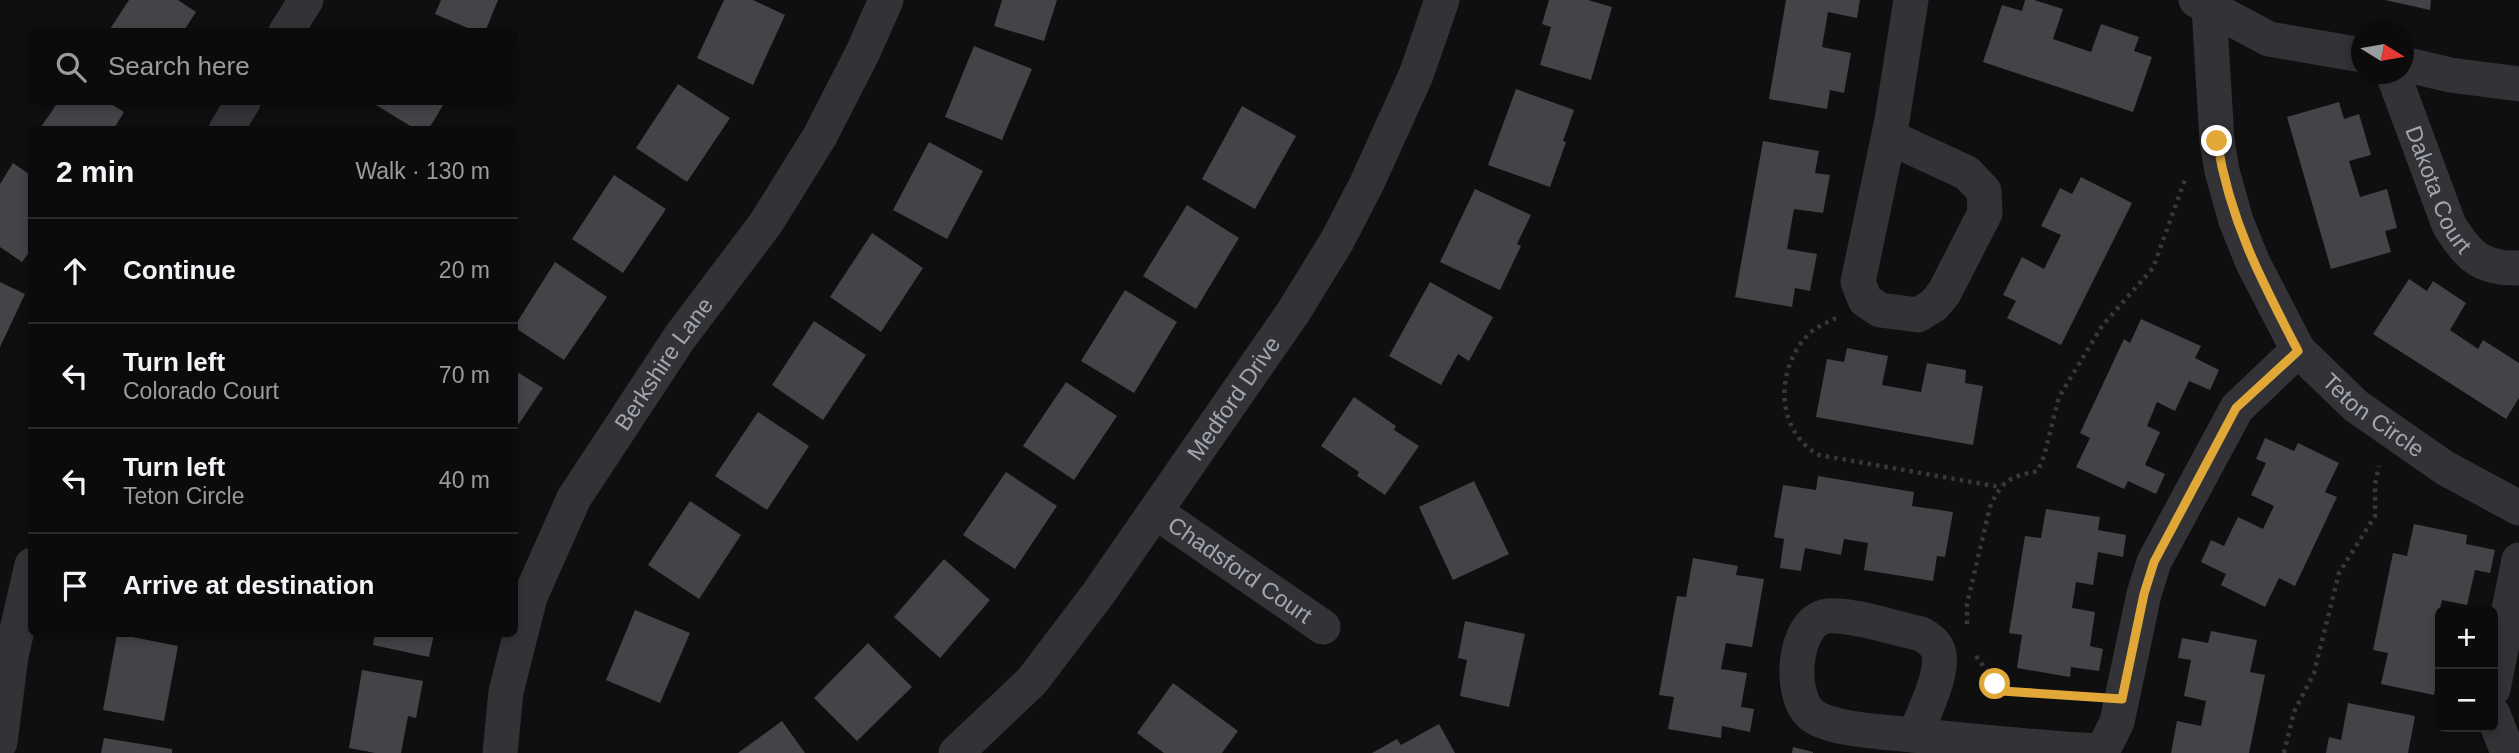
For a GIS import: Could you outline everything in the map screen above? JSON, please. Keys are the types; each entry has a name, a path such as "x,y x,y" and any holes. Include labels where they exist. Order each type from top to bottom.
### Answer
{"street":[{"path":"288,28 306,0"},
{"name":"Berkshire Lane","path":"500,753 506,692 530,597 574,498 680,337 772,212 820,136 886,0"},
{"name":"Medford Drive","path":"956,753 1032,681 1098,594 1294,311 1367,183 1416,75 1442,0"},
{"path":"1889,137 1967,173 1984,191 1985,213 1944,293 1934,305 1918,315 1880,310 1865,300 1858,282 1889,137 1911,0"},
{"path":"2205,2 2269,39 2351,53"},
{"name":"Teton Circle","path":"2205,2 2222,172 2236,221 2253,263 2298,351 2356,406 2394,433 2445,468 2519,508"},
{"path":"2414,67 2450,75 2519,84"},
{"name":"Dakota Court","path":"2397,84 2449,225 2461,245 2477,260 2498,269 2519,268"},
{"path":"228,126 241,105"},
{"path":"1915,735 2027,747 2098,751 2107,742 2117,722 2144,594 2154,562 2236,408 2298,351"},
{"name":"Chadsford Court","path":"1156,512 1323,627"},
{"path":"2497,669 2519,560"},
{"path":"0,742 11,656 28,582"},
{"path":"2498,727 2508,753"}],"path":[{"path":"1968,629 1967,604 1990,507 2000,487 2012,477 2038,471 2059,397 2102,326 2153,268 2191,165"},
{"path":"1868,302 1814,329 1795,353 1786,373 1783,391 1786,416 1796,436 1808,449 1819,455 2000,487"},
{"path":"2284,753 2294,712 2314,673 2339,573 2375,516 2377,475 2394,433"},
{"path":"1974,649 1987,673 2002,691 2122,699"}],"building":[{"path":"129,0 178,0 196,12 186,28 111,28"},
{"path":"441,0 498,0 487,28 468,28 435,14"},
{"path":"724,0 753,0 785,15 753,85 697,58"},
{"path":"1002,0 1057,0 1044,41 994,26"},
{"path":"1549,0 1588,0 1612,7 1591,80 1540,65 1551,27 1542,24"},
{"path":"1786,0 1860,0 1857,18 1828,12 1822,47 1851,53 1844,93 1830,90 1827,109 1769,99"},
{"path":"2025,0 2063,9 2053,39 2091,52 2101,24 2139,37 2134,51 2152,57 2133,112 1983,62 2002,5 2022,11"},
{"path":"2385,0 2431,0 2430,10"},
{"path":"974,46 1032,69 1002,140 945,117"},
{"path":"678,84 730,118 687,182 636,148"},
{"path":"1516,89 1574,110 1550,187 1488,165"},
{"path":"2339,102 2344,119 2359,114 2371,155 2349,161 2360,197 2387,189 2397,228 2385,231 2391,252 2331,269 2287,117"},
{"path":"56,105 113,105 124,112 115,126 42,126"},
{"path":"376,105 443,105 430,126 410,126"},
{"path":"1242,106 1296,136 1255,209 1202,179"},
{"path":"1763,141 1819,151 1815,173 1830,175 1823,213 1794,209 1787,249 1817,254 1810,291 1795,288 1792,307 1735,297"},
{"path":"929,142 983,171 947,239 893,210"},
{"path":"13,163 28,173 28,254 22,262 0,247 0,184"},
{"path":"614,175 666,209 623,273 572,239"},
{"path":"2081,177 2132,203 2061,345 2007,318 2016,301 2003,295 2022,257 2044,269 2061,235 2041,226 2060,188 2072,194"},
{"path":"1475,189 1531,215 1517,244 1521,246 1500,290 1440,262"},
{"path":"1187,205 1239,238 1196,309 1143,276"},
{"path":"872,233 923,268 881,332 830,297"},
{"path":"555,262 607,297 564,360 518,330 518,321"},
{"path":"2409,279 2427,291 2433,281 2466,303 2450,330 2478,349 2483,340 2519,363 2519,398 2506,419 2373,334"},
{"path":"0,282 25,294 0,347"},
{"path":"1430,282 1493,317 1469,361 1458,354 1441,385 1389,356"},
{"path":"1125,290 1177,322 1134,393 1081,361"},
{"path":"2141,319 2201,346 2195,358 2219,370 2210,390 2189,381 2175,411 2157,402 2147,426 2160,432 2145,465 2165,474 2156,494 2128,481 2124,489 2076,467 2090,438 2080,433 2124,339 2130,343"},
{"path":"814,321 866,355 823,420 772,385"},
{"path":"1847,348 1888,356 1882,385 1921,392 1927,363 1966,370 1965,383 1983,386 1973,445 1816,417 1827,359 1844,362"},
{"path":"518,372 543,388 518,425"},
{"path":"1066,382 1117,416 1074,480 1023,446"},
{"path":"1354,397 1396,426 1394,430 1419,446 1385,495 1357,476 1359,472 1321,446"},
{"path":"758,412 809,446 767,510 715,476"},
{"path":"2265,438 2294,451 2298,443 2339,463 2325,492 2337,497 2295,586 2279,578 2265,607 2221,585 2226,574 2201,562 2211,540 2224,546 2238,517 2263,529 2274,506 2251,495 2266,463 2256,459"},
{"path":"1006,472 1057,506 1015,569 963,535"},
{"path":"1818,476 1914,492 1912,506 1953,512 1945,557 1937,556 1933,581 1864,570 1868,543 1844,539 1841,555 1805,548 1801,571 1780,568 1784,539 1774,537 1783,485 1816,490"},
{"path":"1474,481 1509,554 1453,580 1419,507"},
{"path":"690,501 741,535 699,599 648,565"},
{"path":"2046,509 2100,517 2098,530 2126,535 2123,557 2098,552 2093,585 2076,582 2072,608 2095,612 2090,646 2103,649 2099,671 2071,667 2070,677 2017,668 2022,635 2009,633 2025,536 2041,538"},
{"path":"2414,524 2467,535 2466,544 2495,550 2490,573 2475,570 2467,605 2442,600 2441,606 2435,606 2434,695 2381,684 2388,653 2373,650 2393,553 2407,556"},
{"path":"1693,558 1738,566 1736,575 1764,579 1752,647 1726,643 1721,669 1747,673 1741,707 1754,709 1750,732 1722,726 1721,738 1668,729 1674,697 1659,695 1677,596 1686,597"},
{"path":"944,559 990,600 940,658 894,617"},
{"path":"635,610 690,633 660,703 606,680"},
{"path":"1465,621 1525,634 1509,707 1460,696 1467,660 1458,658"},
{"path":"2211,631 2257,640 2250,672 2265,675 2249,753 2171,753 2177,721 2201,726 2206,701 2184,696 2191,660 2178,658 2182,638 2208,643"},
{"path":"116,637 132,637 178,646 164,721 103,710"},
{"path":"374,637 433,637 429,657 373,645"},
{"path":"868,643 912,687 857,741 814,698"},
{"path":"362,670 423,681 416,718 408,716 401,753 375,753 349,748"},
{"path":"1173,683 1238,731 1222,753 1164,753 1137,733"},
{"path":"2348,703 2415,716 2408,753 2326,753 2329,737 2341,740"},
{"path":"782,721 805,753 738,753"},
{"path":"1439,724 1455,753 1372,753 1397,739 1401,745"},
{"path":"104,738 172,749 172,753 101,753"},
{"path":"1793,747 1813,752 1813,753 1792,753"}],"route":[{"path":"1995,684 2002,691 2122,699 2144,594 2154,562 2236,408 2298,351 2253,263 2236,221 2222,172 2217,141"}]}
